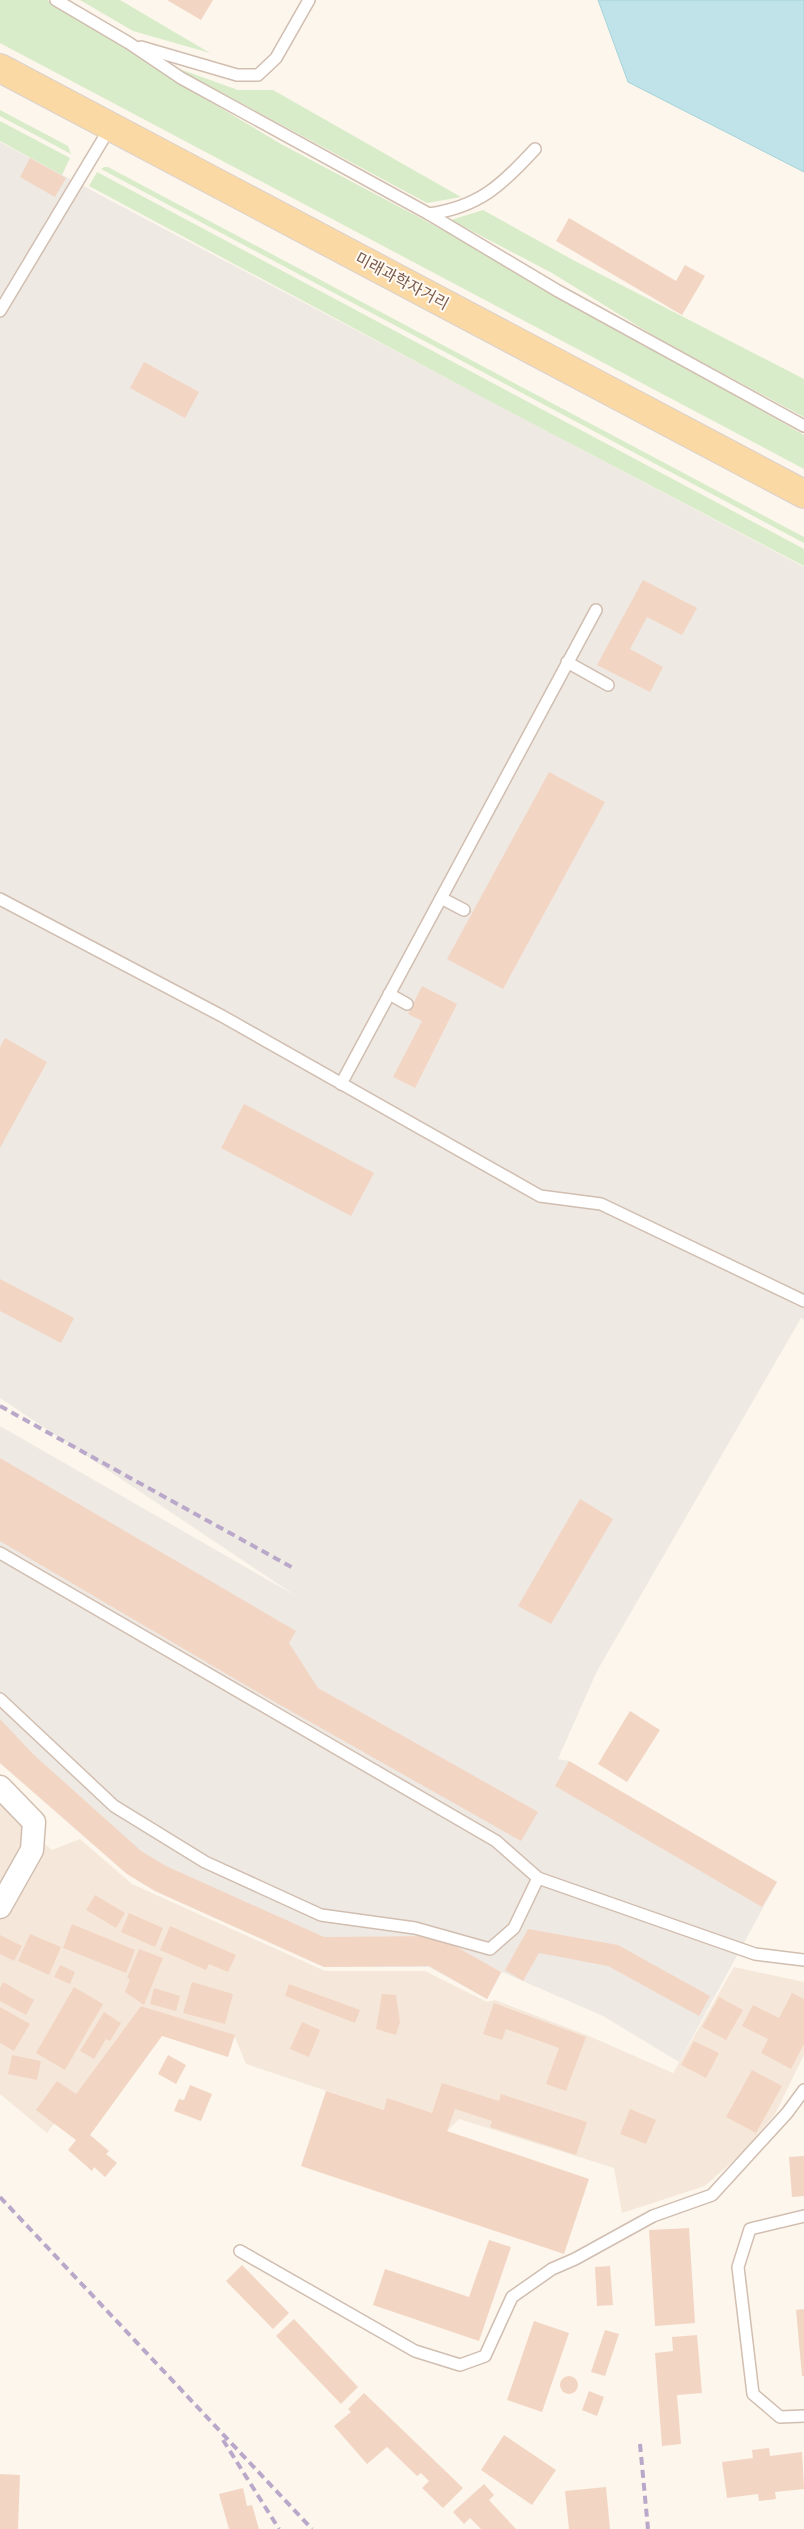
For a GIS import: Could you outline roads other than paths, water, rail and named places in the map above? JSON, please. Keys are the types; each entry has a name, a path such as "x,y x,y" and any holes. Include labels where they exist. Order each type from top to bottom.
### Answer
{"main road":[{"name":"미래과학자거리","path":"0,68 804,494"}],"street":[{"path":"0,1787 34,1822 32,1850 0,1907"}],"lane":[{"path":"56,0 129,43 181,78 429,214 558,291 804,426"},
{"path":"129,43 237,75 258,75 276,58 308,0"},
{"path":"0,311 111,126"},
{"path":"429,214 454,210 469,204 506,181 535,149"},
{"path":"341,1084 596,610"},
{"path":"567,662 608,685"},
{"path":"0,898 222,1016 540,1196 601,1204 804,1301"},
{"path":"441,898 464,910"},
{"path":"389,994 407,1004"},
{"path":"0,1553 496,1841 538,1878 755,1954 804,1960"},
{"path":"0,1699 114,1806 205,1862 321,1915 415,1928 490,1949 514,1928 538,1878"},
{"path":"240,2251 415,2351 460,2365 485,2356 512,2297 552,2269 575,2259 652,2216 712,2196 787,2113 804,2090"},
{"path":"804,2216 750,2228 738,2267 753,2394 780,2417 804,2416"}],"water":[{"path":"598,0 804,0 804,172 628,82"}],"railway":[{"path":"0,1406 295,1569"},
{"path":"0,2197 312,2529"},
{"path":"223,2440 279,2529"},
{"path":"640,2444 648,2529"}]}
